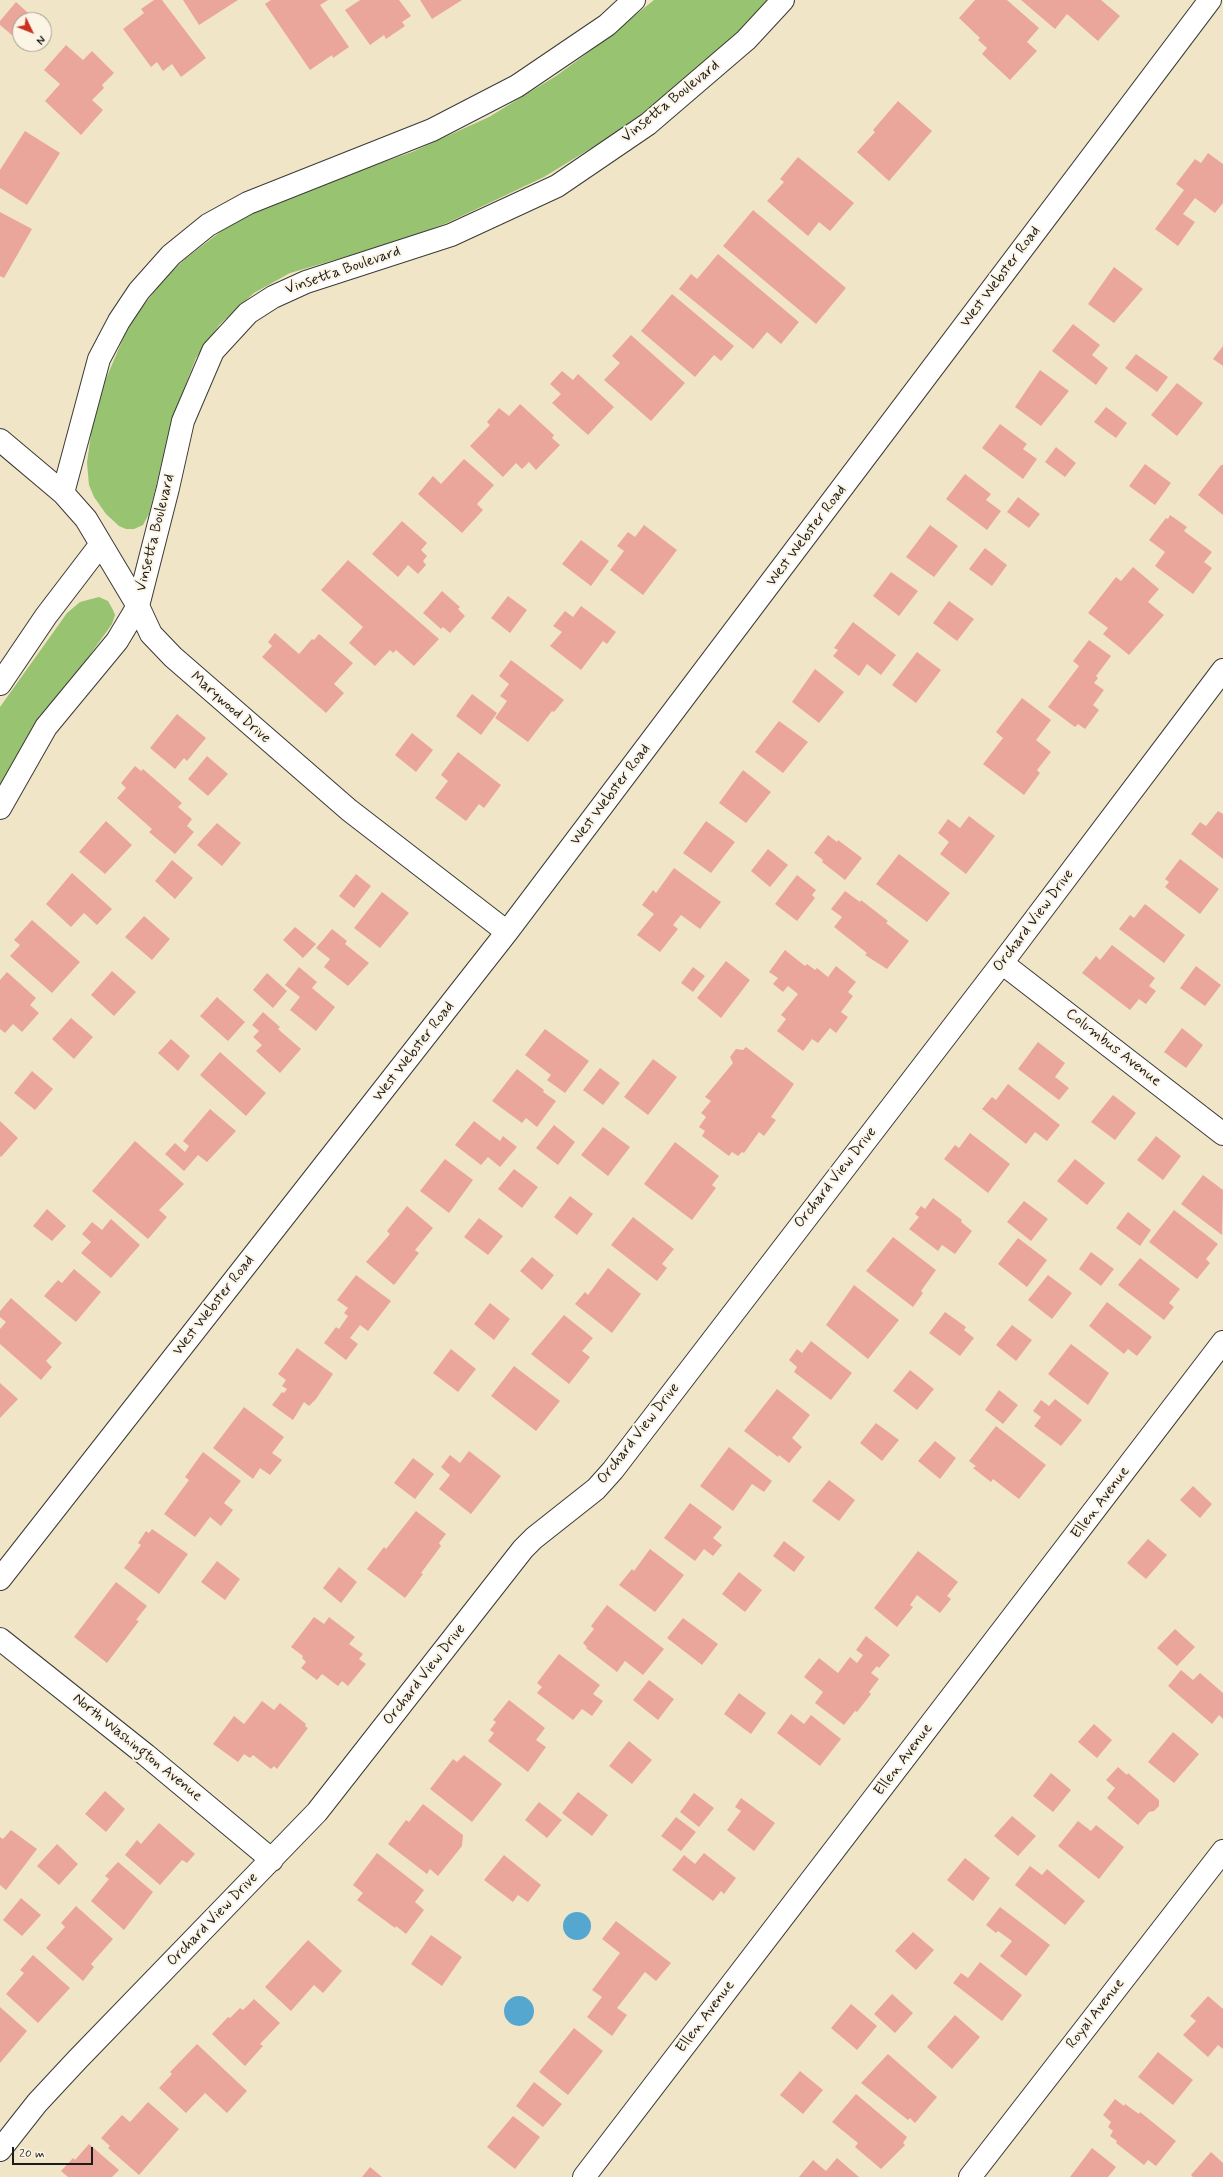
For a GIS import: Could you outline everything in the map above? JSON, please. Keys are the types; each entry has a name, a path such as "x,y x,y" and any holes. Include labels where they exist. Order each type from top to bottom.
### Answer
{"street":[{"path":"63,493 99,359 118,321 139,291 171,254 208,225 248,202 432,130 517,86 607,25 634,0"},
{"name":"Vinsetta Boulevard","path":"0,808 46,727 117,641 138,606 168,488 183,420 213,350 248,313 273,297 306,282 451,235 557,186 648,124 746,40 783,0"},
{"name":"West Webster Road","path":"0,1579 508,932 1210,0"},
{"name":"Marywood Drive","path":"0,440 63,493 86,519 138,606 151,634 183,666 349,810 508,932"},
{"path":"0,684 46,616 101,544"},
{"name":"Orchard View Drive","path":"0,2150 37,2103 76,2060 317,1812 523,1549 534,1538 596,1489 613,1470 1002,963 1223,670"},
{"name":"Columbus Avenue","path":"1002,963 1223,1134"},
{"name":"Ellen Avenue","path":"584,2177 1223,1342"},
{"name":"North Washington Avenue","path":"0,1639 146,1755 272,1860"},
{"name":"Royal Avenue","path":"970,2177 1223,1851"}],"green space":[{"path":"654,0 770,0 747,25 664,98 606,139 544,177 447,223 396,242 290,273 254,293 220,324 196,358 174,414 149,514 143,525 134,529 126,529 119,526 106,514 94,497 89,485 87,463 92,426 105,381 125,334 138,313 164,279 185,259 224,229 264,207 307,189 412,152 489,117 556,76 597,46"},
{"path":"99,597 108,601 113,610 115,615 112,624 87,659 37,720 0,787 0,707 67,613 80,602"}],"water":[{"path":"577,1912 583,1913 587,1916 590,1920 590,1932 587,1936 583,1939 577,1940 571,1939 567,1936 564,1932 563,1926 564,1920 567,1916 571,1913"},
{"path":"519,1996 525,1997 533,2005 533,2017 525,2025 519,2026 513,2025 505,2017 504,2011 505,2005 513,1997"}],"building":[{"path":"154,0 162,0 206,58 181,77 172,64 163,71 157,62 151,67 123,29 144,13 141,9"},
{"path":"183,0 238,0 199,25"},
{"path":"271,0 328,0 320,5 349,47 333,58 332,55 310,70 265,4"},
{"path":"360,0 399,0 411,16 402,22 405,26 386,39 384,35 370,45 345,10"},
{"path":"420,0 462,0 432,19"},
{"path":"975,0 1007,0 1039,28 1027,42 1037,51 1010,80 982,54 987,48 978,40 980,38 959,18"},
{"path":"1021,0 1101,0 1120,16 1098,41 1067,14 1055,29"},
{"path":"16,2 27,12 12,12 12,35 0,25 0,21"},
{"path":"66,45 83,60 92,51 114,73 102,85 104,88 92,100 103,110 81,135 45,101 60,84 44,70"},
{"path":"898,101 932,131 889,181 857,152 875,132 873,130"},
{"path":"25,131 60,153 27,205 0,188 0,170"},
{"path":"1208,153 1223,164 1223,203 1215,213 1195,198 1183,214 1195,222 1178,246 1155,229 1184,190 1176,184 1195,159 1201,163"},
{"path":"798,157 854,203 830,231 819,222 808,236 767,201 784,182 780,179"},
{"path":"753,210 846,288 816,324 723,246"},
{"path":"0,212 32,229 4,278 0,276"},
{"path":"718,254 799,322 781,344 767,332 753,349 679,289 691,274 697,279"},
{"path":"1114,267 1143,289 1114,323 1088,304"},
{"path":"672,294 734,346 721,361 714,355 695,377 641,331"},
{"path":"1073,324 1100,345 1092,355 1108,368 1096,385 1052,351"},
{"path":"631,335 685,383 651,421 604,380 620,363 612,356"},
{"path":"1223,346 1223,366 1213,359"},
{"path":"1136,354 1168,377 1157,392 1125,368"},
{"path":"1040,370 1069,391 1041,426 1015,407"},
{"path":"562,371 573,380 578,374 614,407 588,435 552,403 561,394 550,384"},
{"path":"1177,383 1203,403 1177,436 1151,415"},
{"path":"520,404 554,435 552,438 560,445 536,470 529,462 522,469 516,463 503,477 470,446 490,425 487,422 499,408 509,416"},
{"path":"1106,407 1127,423 1116,438 1094,422"},
{"path":"1000,424 1027,444 1023,449 1037,459 1023,479 982,448"},
{"path":"1056,447 1076,463 1065,477 1045,462"},
{"path":"464,459 494,485 477,504 483,510 462,533 418,494 433,476 441,484"},
{"path":"1145,464 1171,483 1155,505 1129,486"},
{"path":"1221,465 1223,465 1223,515 1198,495"},
{"path":"965,474 991,494 986,500 1001,511 987,530 946,499"},
{"path":"1018,497 1040,514 1029,528 1007,512"},
{"path":"1170,515 1187,527 1184,531 1212,552 1204,562 1212,568 1193,594 1155,566 1165,552 1149,540"},
{"path":"402,521 427,543 421,550 427,556 423,561 426,565 418,574 408,565 398,577 372,554"},
{"path":"644,525 677,550 643,595 610,570 624,551 617,546 628,532 635,537"},
{"path":"930,525 958,546 934,577 906,557"},
{"path":"581,540 609,561 591,586 562,564"},
{"path":"985,548 1007,565 992,586 969,569"},
{"path":"348,560 439,639 414,666 396,650 393,653 390,650 375,666 349,643 363,627 321,590"},
{"path":"1133,567 1159,589 1148,602 1164,615 1129,655 1103,634 1108,628 1088,613 1116,577 1121,581"},
{"path":"891,572 918,591 899,616 873,596"},
{"path":"442,591 460,607 458,609 465,616 450,633 443,627 441,629 423,613"},
{"path":"508,596 527,610 510,633 491,618"},
{"path":"949,601 974,619 957,641 933,623"},
{"path":"581,606 616,632 607,644 603,641 581,670 550,646 562,632 553,626 565,611 573,617"},
{"path":"853,622 896,655 881,675 867,664 859,676 833,656 838,650 834,648"},
{"path":"275,633 299,654 312,639 314,640 319,634 353,663 334,684 344,693 326,713 262,657 272,646 268,642"},
{"path":"1089,640 1111,656 1096,676 1098,678 1094,683 1104,690 1093,705 1099,710 1085,729 1078,724 1075,727 1048,707 1079,666 1073,661"},
{"path":"917,652 941,670 916,703 892,685"},
{"path":"511,660 564,700 554,712 552,711 528,742 495,718 507,701 500,696 509,684 499,676"},
{"path":"815,669 844,692 819,723 792,702"},
{"path":"472,694 497,713 481,735 456,716"},
{"path":"1022,698 1051,720 1036,740 1051,752 1037,770 1040,773 1024,795 983,764 1003,738 996,732"},
{"path":"177,714 206,738 187,761 184,758 175,769 150,748"},
{"path":"779,721 808,742 783,773 755,752"},
{"path":"412,733 433,750 416,772 395,755"},
{"path":"458,752 501,785 484,808 479,804 466,821 435,798 448,781 441,775"},
{"path":"207,756 228,774 208,796 188,779"},
{"path":"135,766 141,771 143,769 182,803 178,807 192,819 187,826 194,832 175,854 149,832 152,829 117,798 126,788 121,783"},
{"path":"743,770 771,792 746,823 719,803"},
{"path":"1218,811 1223,814 1223,859 1191,834 1200,822 1206,826"},
{"path":"969,816 995,836 966,874 940,854 949,842 938,833 948,819 960,828"},
{"path":"106,821 132,845 105,874 79,852"},
{"path":"706,821 735,842 711,873 683,853"},
{"path":"217,823 241,843 222,866 197,845"},
{"path":"828,835 837,842 838,840 862,858 845,880 822,862 823,860 814,853"},
{"path":"768,849 788,865 770,887 751,871"},
{"path":"899,854 950,893 927,922 876,884"},
{"path":"1180,859 1219,889 1200,914 1165,887 1169,882 1165,879"},
{"path":"172,860 193,878 175,899 155,881"},
{"path":"674,868 721,902 700,929 681,915 673,925 678,929 660,952 637,935 654,914 642,905 653,890 656,893"},
{"path":"72,873 112,909 97,925 84,913 71,927 46,904"},
{"path":"356,874 371,886 354,908 339,896"},
{"path":"797,875 816,890 812,895 815,898 797,921 775,904"},
{"path":"845,891 860,902 861,900 888,921 886,923 909,941 887,969 865,955 867,953 834,927 842,917 831,909"},
{"path":"382,892 409,913 380,948 354,928"},
{"path":"1145,904 1185,935 1164,963 1119,929 1130,915 1134,918"},
{"path":"144,916 170,939 152,960 125,937"},
{"path":"32,920 80,962 52,993 10,956 20,945 14,940"},
{"path":"295,927 316,944 303,958 283,940"},
{"path":"332,929 347,941 345,944 369,963 348,986 324,967 330,959 316,948"},
{"path":"1112,945 1155,978 1149,986 1156,991 1146,1004 1139,999 1130,1010 1082,973 1096,956 1100,960"},
{"path":"785,950 805,966 807,964 815,970 817,968 828,977 836,966 856,982 848,992 853,996 841,1012 848,1017 836,1033 830,1028 818,1043 812,1039 803,1051 777,1031 786,1019 781,1015 798,994 788,986 783,992 773,984 778,978 769,972"},
{"path":"726,961 750,980 721,1018 697,998"},
{"path":"1196,966 1221,985 1205,1006 1180,988"},
{"path":"299,967 317,982 312,988 335,1007 316,1031 290,1010 300,997 285,985"},
{"path":"693,967 705,976 693,992 681,983"},
{"path":"112,971 136,992 114,1016 91,995"},
{"path":"7,972 36,998 30,1005 39,1013 22,1032 13,1024 5,1033 0,1029 0,980"},
{"path":"267,973 287,991 273,1008 253,990"},
{"path":"217,997 245,1022 228,1041 200,1016"},
{"path":"263,1012 280,1027 278,1029 301,1049 280,1073 256,1051 262,1045 253,1037 259,1031 252,1025"},
{"path":"71,1018 93,1037 74,1059 52,1039"},
{"path":"1182,1028 1203,1045 1186,1068 1164,1052"},
{"path":"545,1029 589,1061 565,1093 547,1080 551,1075 525,1055"},
{"path":"171,1039 190,1056 178,1071 158,1053"},
{"path":"1038,1042 1065,1063 1055,1077 1069,1088 1059,1100 1018,1069"},
{"path":"746,1047 794,1084 771,1117 776,1120 764,1136 759,1132 744,1153 742,1152 738,1156 732,1152 729,1156 702,1136 705,1131 699,1127 706,1117 701,1113 711,1101 705,1097 733,1063 730,1057 736,1049 743,1050"},
{"path":"220,1052 266,1093 246,1116 200,1075"},
{"path":"653,1059 677,1077 648,1115 624,1097"},
{"path":"600,1068 620,1083 603,1105 583,1090"},
{"path":"517,1069 544,1090 543,1092 556,1101 537,1127 526,1118 522,1123 492,1101"},
{"path":"32,1071 53,1089 35,1110 14,1093"},
{"path":"1008,1084 1060,1125 1047,1141 1035,1132 1026,1144 982,1109 992,1097 996,1100"},
{"path":"1113,1095 1136,1113 1115,1140 1091,1122"},
{"path":"210,1109 236,1131 207,1162 198,1155 184,1171 165,1154 175,1143 185,1152 189,1146 183,1141"},
{"path":"0,1121 18,1138 1,1157 0,1156"},
{"path":"474,1121 500,1141 503,1136 517,1147 500,1167 488,1157 481,1165 455,1145"},
{"path":"554,1125 575,1142 558,1165 536,1148"},
{"path":"603,1127 630,1147 608,1176 581,1155"},
{"path":"970,1133 1010,1164 988,1193 944,1159 955,1145 959,1148"},
{"path":"1156,1136 1181,1156 1163,1180 1137,1160"},
{"path":"135,1141 184,1184 159,1210 167,1217 148,1239 92,1191"},
{"path":"675,1142 719,1176 712,1185 716,1188 692,1220 644,1184"},
{"path":"445,1159 473,1180 449,1213 420,1191"},
{"path":"1075,1159 1105,1183 1087,1205 1057,1181"},
{"path":"514,1169 538,1187 522,1208 498,1189"},
{"path":"1203,1175 1223,1190 1222,1235 1181,1204"},
{"path":"570,1196 593,1214 577,1235 554,1217"},
{"path":"933,1198 962,1220 961,1222 972,1231 955,1254 942,1245 938,1251 909,1229 919,1217 915,1214 921,1206 925,1209"},
{"path":"1024,1201 1048,1219 1031,1241 1007,1222"},
{"path":"407,1206 433,1228 415,1250 419,1253 394,1285 366,1262 390,1234 387,1231"},
{"path":"47,1209 66,1226 52,1241 33,1226"},
{"path":"1174,1210 1218,1244 1206,1259 1210,1263 1197,1279 1149,1242"},
{"path":"1128,1212 1151,1230 1140,1246 1116,1228"},
{"path":"633,1217 674,1249 662,1264 667,1268 657,1281 611,1245"},
{"path":"479,1218 503,1236 488,1255 464,1237"},
{"path":"111,1219 140,1245 111,1278 81,1253 91,1242 82,1234 92,1222 102,1230"},
{"path":"893,1237 936,1270 921,1291 923,1293 913,1307 866,1271"},
{"path":"1018,1238 1047,1260 1027,1287 998,1264"},
{"path":"1091,1252 1114,1269 1101,1286 1079,1269"},
{"path":"532,1257 554,1275 542,1290 520,1271"},
{"path":"1140,1258 1180,1289 1169,1303 1174,1307 1164,1320 1118,1285"},
{"path":"608,1268 641,1294 612,1333 575,1304 585,1292 588,1295"},
{"path":"74,1269 101,1292 76,1322 44,1296 58,1280 62,1283"},
{"path":"356,1275 391,1301 368,1331 360,1325 350,1338 358,1344 346,1360 324,1343 336,1327 339,1329 348,1316 344,1313 348,1308 337,1300"},
{"path":"1048,1275 1072,1293 1052,1319 1028,1300"},
{"path":"854,1285 899,1320 868,1359 826,1325"},
{"path":"11,1298 62,1343 46,1361 52,1367 41,1380 0,1344 0,1329 6,1322 0,1317 0,1311"},
{"path":"1107,1302 1152,1337 1137,1356 1128,1349 1124,1354 1089,1326"},
{"path":"490,1303 510,1319 494,1340 474,1324"},
{"path":"945,1312 966,1327 964,1330 974,1338 960,1356 929,1333"},
{"path":"564,1315 593,1338 582,1351 590,1357 569,1384 531,1354"},
{"path":"1012,1325 1032,1340 1016,1361 996,1345"},
{"path":"811,1341 852,1373 831,1400 794,1372 797,1367 789,1360 797,1349 802,1353"},
{"path":"1071,1344 1109,1373 1088,1405 1048,1374"},
{"path":"297,1348 333,1374 316,1399 309,1406 304,1402 293,1420 272,1405 282,1392 284,1393 287,1389 282,1386 286,1380 278,1374"},
{"path":"451,1349 476,1369 458,1392 433,1373"},
{"path":"514,1366 560,1401 536,1431 491,1396"},
{"path":"910,1370 934,1389 917,1410 893,1391"},
{"path":"0,1383 18,1399 0,1418"},
{"path":"777,1389 810,1415 792,1438 802,1447 789,1463 779,1455 778,1457 744,1431"},
{"path":"999,1390 1018,1405 1003,1424 985,1410"},
{"path":"1055,1399 1082,1420 1061,1446 1034,1426 1041,1417 1033,1411 1041,1400 1049,1406"},
{"path":"244,1407 284,1437 272,1453 282,1460 270,1475 260,1468 253,1479 213,1448"},
{"path":"876,1423 899,1440 882,1461 860,1443"},
{"path":"996,1426 1046,1465 1019,1499 993,1479 991,1482 973,1468 976,1466 969,1461"},
{"path":"935,1441 956,1458 940,1479 918,1461"},
{"path":"729,1447 772,1481 764,1492 752,1484 733,1511 700,1486"},
{"path":"469,1451 501,1476 471,1514 439,1489 450,1475 441,1467 450,1455 460,1463"},
{"path":"203,1452 241,1481 224,1503 233,1510 221,1526 210,1517 195,1537 164,1514 189,1480 185,1477"},
{"path":"413,1458 434,1474 415,1499 394,1483"},
{"path":"829,1480 855,1500 839,1521 812,1501"},
{"path":"1193,1486 1212,1504 1200,1518 1180,1500"},
{"path":"690,1503 722,1527 713,1538 722,1545 713,1556 704,1549 695,1561 664,1538"},
{"path":"416,1511 446,1534 439,1543 441,1546 405,1598 367,1569 384,1547 386,1549"},
{"path":"152,1529 188,1554 159,1594 124,1568 141,1545 138,1543 146,1531 149,1533"},
{"path":"1148,1539 1167,1555 1146,1579 1127,1563"},
{"path":"784,1541 805,1557 794,1572 773,1556"},
{"path":"650,1549 684,1575 655,1612 619,1585 632,1569 634,1571"},
{"path":"918,1551 958,1582 947,1596 951,1599 940,1613 917,1595 910,1605 913,1607 897,1627 874,1608"},
{"path":"217,1561 240,1579 225,1600 201,1582"},
{"path":"339,1567 357,1582 341,1603 323,1588"},
{"path":"739,1572 762,1590 745,1612 722,1594"},
{"path":"116,1582 147,1606 136,1620 139,1621 107,1663 74,1637"},
{"path":"607,1605 664,1649 643,1675 625,1661 617,1672 586,1648 587,1647 583,1643 594,1629 591,1626"},
{"path":"314,1617 324,1624 329,1617 355,1637 349,1644 363,1654 359,1659 366,1664 348,1686 342,1681 338,1686 322,1674 317,1680 301,1668 306,1662 302,1658 303,1656 291,1647"},
{"path":"683,1618 718,1644 702,1665 667,1638"},
{"path":"1175,1629 1195,1647 1177,1666 1157,1648"},
{"path":"866,1636 890,1655 879,1668 877,1666 871,1673 879,1679 869,1692 871,1694 857,1712 855,1711 844,1725 815,1703 823,1692 804,1677 819,1658 838,1673 850,1657 857,1663 863,1655 856,1650"},
{"path":"559,1654 600,1685 593,1694 603,1701 592,1716 582,1709 573,1720 537,1693 542,1687 537,1683"},
{"path":"1181,1670 1193,1680 1200,1673 1223,1693 1223,1719 1219,1715 1212,1724 1168,1686"},
{"path":"649,1680 674,1699 658,1720 633,1700"},
{"path":"739,1693 766,1713 751,1734 724,1714"},
{"path":"509,1700 545,1728 536,1740 546,1747 528,1772 488,1741 494,1733 490,1730 496,1722 493,1720"},
{"path":"262,1701 274,1710 280,1703 306,1724 305,1726 308,1728 277,1769 274,1766 271,1769 253,1755 250,1758 244,1754 238,1762 213,1744 234,1716 244,1724"},
{"path":"791,1714 804,1724 811,1715 841,1739 820,1766 777,1733"},
{"path":"1094,1724 1112,1740 1097,1758 1078,1742"},
{"path":"1173,1732 1199,1754 1174,1783 1148,1762"},
{"path":"629,1741 652,1760 632,1784 609,1766"},
{"path":"464,1755 502,1784 472,1822 430,1789 453,1759 457,1762"},
{"path":"1118,1767 1127,1775 1128,1773 1159,1800 1159,1806 1154,1811 1149,1812 1138,1825 1107,1798 1115,1788 1106,1780"},
{"path":"1051,1773 1071,1790 1053,1812 1033,1796"},
{"path":"105,1791 125,1809 106,1832 85,1814"},
{"path":"578,1792 608,1815 592,1836 562,1813"},
{"path":"694,1793 714,1808 699,1827 680,1812"},
{"path":"741,1798 775,1823 754,1851 727,1830 741,1811 735,1807"},
{"path":"539,1802 562,1820 547,1838 525,1820"},
{"path":"423,1804 463,1835 462,1846 438,1876 430,1869 427,1874 388,1844 406,1820 409,1822"},
{"path":"1012,1816 1036,1836 1018,1856 994,1836"},
{"path":"676,1817 696,1832 681,1851 661,1836"},
{"path":"1078,1821 1091,1831 1096,1825 1124,1847 1099,1879 1058,1846"},
{"path":"159,1823 195,1854 187,1863 182,1860 160,1885 125,1855 137,1840 141,1844"},
{"path":"11,1830 37,1849 6,1890 0,1885 0,1837 3,1839"},
{"path":"57,1844 78,1864 59,1885 37,1866"},
{"path":"377,1853 424,1890 415,1902 424,1910 406,1934 396,1926 395,1928 357,1900 363,1893 353,1885"},
{"path":"704,1853 736,1878 724,1894 721,1891 713,1901 672,1870 684,1855 695,1864"},
{"path":"504,1855 541,1885 528,1902 518,1895 513,1902 484,1880"},
{"path":"965,1858 990,1878 973,1901 947,1880"},
{"path":"118,1862 153,1892 124,1930 91,1901 109,1879 105,1876"},
{"path":"1030,1866 1042,1875 1047,1869 1085,1901 1065,1925 1015,1885"},
{"path":"21,1898 41,1915 22,1936 3,1920"},
{"path":"76,1906 113,1939 91,1964 94,1967 83,1981 46,1948 65,1927 61,1923"},
{"path":"1000,1907 1050,1945 1026,1976 1000,1956 1012,1941 998,1931 996,1933 986,1925"},
{"path":"616,1921 671,1963 656,1981 645,1972 617,2008 627,2015 612,2036 587,2017 602,1997 592,1990 620,1953 602,1939"},
{"path":"913,1932 934,1950 916,1970 895,1951"},
{"path":"431,1935 462,1957 442,1986 411,1964"},
{"path":"308,1940 342,1971 323,1993 314,1985 291,2011 265,1987"},
{"path":"33,1955 70,1988 38,2023 6,1994 24,1973 20,1970"},
{"path":"980,1962 1022,1995 1002,2021 953,1983 961,1973 968,1978"},
{"path":"892,1994 913,2013 895,2033 874,2014"},
{"path":"1208,1996 1223,2009 1223,2049 1218,2045 1208,2057 1183,2035 1196,2021 1190,2016"},
{"path":"254,1999 280,2023 260,2044 263,2046 245,2066 212,2034 228,2017 230,2018 240,2008 243,2010"},
{"path":"851,2004 877,2026 857,2050 831,2028"},
{"path":"0,2007 27,2031 0,2063"},
{"path":"955,2015 980,2037 952,2069 927,2047"},
{"path":"574,2028 603,2051 568,2095 539,2072"},
{"path":"197,2044 247,2091 227,2113 205,2093 186,2113 159,2088 172,2074 170,2072"},
{"path":"1158,2052 1193,2080 1173,2105 1138,2077"},
{"path":"888,2054 937,2097 915,2123 910,2118 908,2120 861,2083"},
{"path":"800,2071 823,2090 803,2114 780,2095"},
{"path":"534,2082 562,2104 543,2127 516,2106"},
{"path":"856,2094 907,2137 903,2143 905,2145 881,2169 855,2147 858,2143 832,2122"},
{"path":"1115,2099 1139,2114 1140,2112 1176,2141 1156,2166 1148,2160 1144,2165 1116,2143 1117,2141 1110,2136 1113,2131 1108,2127 1111,2122 1103,2115"},
{"path":"148,2102 179,2129 139,2175 108,2148 110,2146 101,2138 122,2115 130,2122"},
{"path":"513,2116 540,2137 515,2169 487,2147"},
{"path":"89,2144 119,2170 112,2177 68,2177 61,2171 73,2158 75,2160"},
{"path":"1092,2148 1116,2167 1108,2177 1070,2177"},
{"path":"1211,2152 1223,2163 1223,2177 1193,2177 1191,2175"},
{"path":"837,2158 859,2177 799,2177 813,2160 826,2171"},
{"path":"370,2167 382,2177 362,2177"}]}
